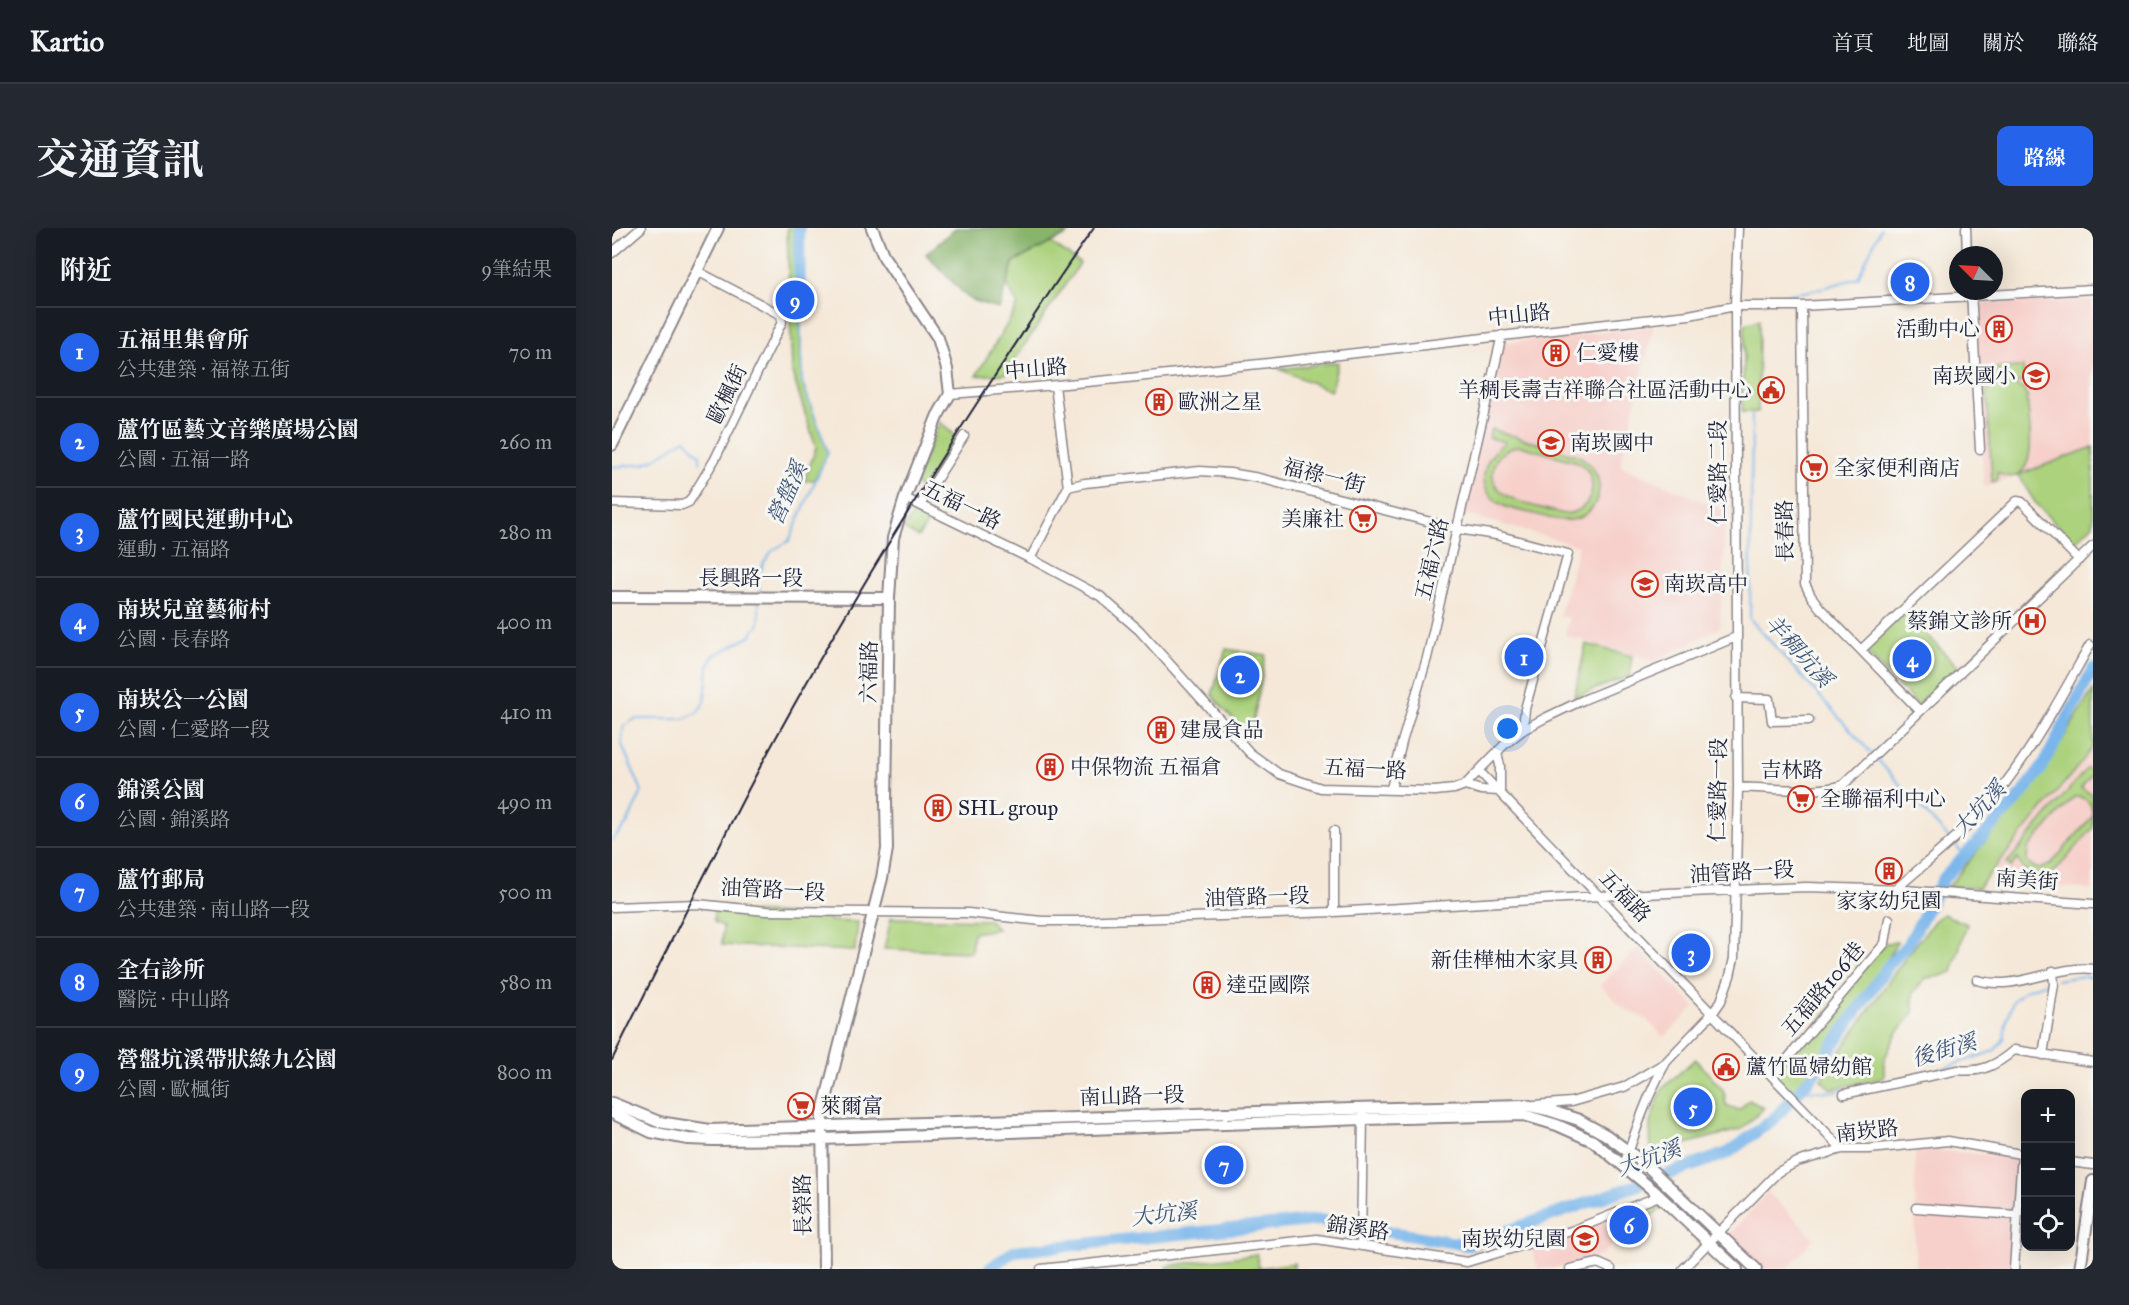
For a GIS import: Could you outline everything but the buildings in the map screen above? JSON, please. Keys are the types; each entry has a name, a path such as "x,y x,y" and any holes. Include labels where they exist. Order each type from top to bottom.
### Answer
{"street":[{"path":"612,253 641,228"},
{"path":"612,445 718,228"},
{"path":"872,228 884,257 938,338 947,369 950,393"},
{"name":"仁愛路二段","path":"1736,637 1735,306 1738,228"},
{"path":"1966,228 1967,246"},
{"name":"歐楓街","path":"612,503 682,505 689,502 715,459 782,322 781,315 697,271"},
{"name":"中山路","path":"2003,292 2093,289"},
{"name":"中山路","path":"950,393 1055,386 1689,315 1735,306 1802,306 1949,295"},
{"path":"1971,300 1980,449"},
{"name":"長春路","path":"1802,306 1805,584 1820,608 1920,711"},
{"name":"五福六路","path":"1391,789 1402,742 1427,658 1502,335"},
{"path":"1030,559 1068,487 1055,386"},
{"name":"六福路","path":"822,1139 825,1104 887,849 886,803 893,538 905,498 937,417 950,393"},
{"path":"920,505 964,436"},
{"name":"福祿一街","path":"1068,487 1085,483 1200,471 1230,473 1568,554 1525,709 1523,730"},
{"name":"五福一路","path":"905,498 1090,590 1113,606 1158,651 1243,746 1279,774 1321,788 1435,791 1465,785"},
{"path":"1861,650 2017,501 2022,502 2079,560"},
{"path":"1920,711 2093,546"},
{"name":"長興路一段","path":"612,597 890,598"},
{"path":"1497,753 1500,765 1500,792 1465,785 1497,753 1523,730 1583,700 1736,637"},
{"name":"仁愛路一段","path":"1624,1165 1633,1133 1651,1089 1665,1063 1712,1014 1721,1001 1734,958 1738,787 1736,637"},
{"path":"1900,889 1956,838 2009,779 2090,645"},
{"path":"1736,698 1769,699 1772,721 1809,720"},
{"name":"吉林路","path":"1738,787 1836,788 1849,781 1920,711"},
{"name":"五福路","path":"1479,771 1842,1149"},
{"path":"1334,831 1334,912"},
{"name":"油管路一段","path":"612,907 697,904 766,911 968,914 1042,921 1334,912 1600,896 1734,892 1806,887 1958,893"},
{"name":"南美街","path":"1958,893 2093,904"},
{"name":"五福路106巷","path":"1773,1076 1885,943 1889,919"},
{"path":"1977,980 2010,983 2054,973 2093,969"},
{"path":"2043,1055 2054,973"},
{"path":"1844,1094 1958,1070 1970,1072 1983,1069 2002,1061 2014,1050 2093,1062"},
{"name":"仁愛路一段","path":"1525,1105 1571,1102 1624,1087 1665,1063"},
{"name":"南山路一段","path":"612,1103 642,1117 685,1128 710,1130 822,1125 1201,1119 1364,1114 1525,1105 1579,1120 1606,1135 1644,1163 1668,1185 1714,1238"},
{"name":"南山路一段","path":"612,1113 651,1132 688,1139 822,1139 1201,1119"},
{"path":"1361,1246 1364,1114"},
{"name":"南山路一段","path":"1364,1114 1524,1115 1557,1125 1593,1141 1656,1193"},
{"name":"長榮路","path":"822,1139 824,1269"},
{"name":"南崁路","path":"1683,1269 1778,1172 1797,1162 1842,1149 1869,1149 1948,1141 2021,1154"},
{"path":"2075,1163 2093,1165"},
{"path":"2014,1269 2021,1181"},
{"path":"2080,1269 2093,1181"},
{"path":"1656,1193 1756,1269"},
{"name":"錦溪路","path":"1041,1269 1317,1239 1467,1262 1571,1231 1656,1193"},
{"path":"1916,1208 2017,1215"},
{"path":"1714,1238 1737,1269"},
{"path":"1570,1269 1598,1263 1611,1269"}],"shaded area":[{"name":"南崁國小","path":"2093,300 2093,447 1984,488 1975,304"},
{"path":"1654,326 1620,466 1726,511 1720,628 1654,661 1565,635 1569,618 1559,616 1579,546 1461,513 1504,343"},
{"path":"2093,746 2093,890 1999,880 1999,870 1996,867 2085,760"},
{"path":"1638,948 1695,1007 1664,1037 1646,1019 1623,1008 1600,985"},
{"path":"1915,1148 2020,1158 2013,1269 1915,1269"},
{"path":"1768,1192 1814,1238 1788,1269 1761,1269 1726,1238"},
{"name":"南崁幼兒園","path":"1618,1218 1625,1232 1600,1256 1551,1269 1538,1269 1531,1246"}],"green space":[{"path":"787,228 798,228 802,382 828,452 815,480 804,481 816,448 792,372"},
{"path":"956,228 1065,228 1068,234 1013,262 999,309 969,299 926,254"},
{"path":"1051,243 1080,263 1005,374 976,376 1018,306 1007,284 1014,262"},
{"path":"1759,320 1758,412 1742,412 1745,324"},
{"path":"1338,362 1331,391 1279,369"},
{"path":"2023,367 2024,382 2011,383 2023,389 2027,397 2030,453 2022,471 2010,477 1997,472 1997,481 1992,482 1986,374 1993,373 1993,387 2001,384 1996,384 1996,368"},
{"path":"940,422 959,439 924,492 914,482"},
{"path":"1491,429 1579,456 1590,465 1598,481 1598,495 1592,508 1579,518 1563,520 1515,510 1500,504 1486,489 1484,472 1492,456 1505,442 1489,438","holes":["1520,446 1578,462 1586,469 1590,477 1591,494 1582,508 1564,514 1515,500 1496,486 1493,476 1495,463 1499,456 1508,449"]},
{"path":"2093,447 2093,525 2074,543 2036,504 2018,475"},
{"path":"917,507 933,516 918,537 904,529"},
{"path":"1904,612 1959,668 1919,707 1865,651"},
{"path":"1586,644 1632,656 1630,676 1574,697"},
{"path":"1226,649 1266,655 1250,739 1212,695"},
{"path":"2093,690 2093,746 2084,759 1978,888 1948,887 2046,766"},
{"path":"2087,768 2093,773 2081,788 2093,795 2093,828 2061,865 2046,876 2036,876 2027,872 2017,859 2011,867 2007,863","holes":["2074,797 2086,799 2091,808 2092,817 2050,865 2039,869 2031,866 2027,861 2028,848"]},
{"path":"714,911 826,915 830,921 858,922 855,951 722,945 723,926 714,922"},
{"path":"1943,914 1967,924 1952,972 1926,978 1913,993 1913,1014 1897,1033 1884,1060 1884,1078 1831,1089 1821,1080 1895,972 1934,921"},
{"path":"891,918 990,920 997,929 973,933 971,952 884,949"},
{"path":"1897,942 1863,1004 1814,1065 1808,1078 1793,1097 1773,1076 1885,943"},
{"path":"1695,1059 1724,1091 1726,1105 1739,1110 1749,1100 1764,1108 1742,1129 1651,1153 1650,1123 1662,1089"},
{"path":"1652,1204 1663,1208 1626,1232 1619,1218"},
{"path":"1257,1254 1259,1268 1294,1263 1294,1269 1166,1269 1167,1266"}],"waterway":[{"name":"營盤溪","path":"799,228 800,291"},
{"name":"羊稠坑溪","path":"1765,303 1768,298 1815,290 1858,278 1881,228"},
{"name":"營盤溪","path":"760,594 758,580 763,564 773,550 789,541 828,452 802,382 800,291"},
{"name":"羊稠坑溪","path":"1752,414 1750,619 1872,754"},
{"path":"612,467 643,464 685,439 700,455 700,462"},
{"name":"營盤溪","path":"612,840 627,824 642,791 621,743 624,726 635,719 683,719 697,713 705,701 708,667 713,656 751,636 759,624 759,600"},
{"name":"大坑溪","path":"989,1269 1014,1251 1319,1220 1468,1245 1728,1153 1775,1118 1812,1076 1888,966 1909,943 1944,878 2018,799 2042,768 2093,669"},
{"name":"羊稠坑溪","path":"1876,758 1964,855"},
{"name":"後街溪","path":"2057,980 2093,977"},
{"name":"後街溪","path":"1887,1081 1941,1069 1994,1051 2004,1039 2013,1001 2026,990 2052,981"},
{"name":"後街溪","path":"1800,1090 1832,1092 1846,1089"}],"railway":[{"path":"612,1060 758,771 842,621 901,522 963,425 1094,228"}],"place":[{"name":"全右診所","path":"1910,282"},
{"name":"營盤坑溪帶狀綠九公園","path":"795,300"},
{"name":"活動中心","path":"1999,329"},
{"name":"仁愛樓","path":"1556,353"},
{"name":"南崁國小","path":"2036,376"},
{"name":"羊稠長壽吉祥聯合社區活動中心","path":"1771,390"},
{"name":"歐洲之星","path":"1159,402"},
{"name":"南崁國中","path":"1551,443"},
{"name":"全家便利商店","path":"1814,468"},
{"name":"美廉社","path":"1363,519"},
{"name":"南崁高中","path":"1645,584"},
{"name":"蔡錦文診所","path":"2032,621"},
{"name":"五福里集會所","path":"1524,657"},
{"name":"南崁兒童藝術村","path":"1912,659"},
{"name":"蘆竹區藝文音樂廣場公園","path":"1240,675"},
{"name":"建晟食品","path":"1161,730"},
{"name":"中保物流 五福倉","path":"1050,767"},
{"name":"全聯福利中心","path":"1801,799"},
{"name":"SHL group","path":"938,808"},
{"name":"家家幼兒園","path":"1889,871"},
{"name":"蘆竹國民運動中心","path":"1691,953"},
{"name":"新佳樺柚木家具","path":"1598,960"},
{"name":"達亞國際","path":"1207,985"},
{"name":"蘆竹區婦幼館","path":"1726,1067"},
{"name":"萊爾富","path":"801,1106"},
{"name":"南崁公一公園","path":"1693,1107"},
{"name":"蘆竹郵局","path":"1224,1165"},
{"name":"錦溪公園","path":"1629,1225"},
{"name":"南崁幼兒園","path":"1585,1239"}]}
